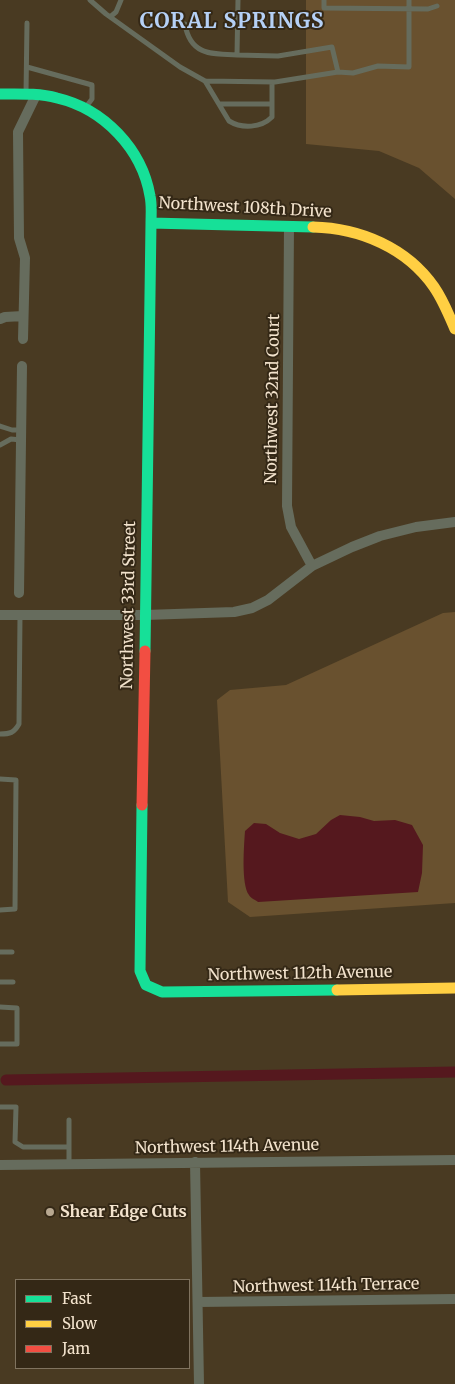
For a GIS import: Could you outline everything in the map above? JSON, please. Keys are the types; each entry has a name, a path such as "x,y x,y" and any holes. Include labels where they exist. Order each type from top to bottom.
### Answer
{"street":[{"name":"Northwest 108th Drive","path":"0,94 31,94 89,104 113,127 130,148 142,171 150,196 151,223 326,227 378,240 408,259 433,283 448,310 455,329"},
{"path":"23,339 25,258 19,238 18,132 31,94"},
{"name":"Northwest 33rd Street","path":"146,985 140,971 151,223"},
{"name":"Northwest 32nd Court","path":"289,226 287,506 291,528 312,566"},
{"path":"0,319 24,316"},
{"path":"18,593 22,366"},
{"path":"0,615 146,615 234,612 252,608 268,600 312,566 352,547 380,536 455,522"},
{"name":"Northwest 112th Avenue","path":"146,985 162,992 455,988"},
{"name":"Northwest 114th Avenue","path":"0,1166 455,1160"},
{"path":"195,1162 199,1384"},
{"name":"Northwest 114th Terrace","path":"198,1302 455,1299"}],"lane":[{"path":"91,0 110,17 180,67 205,81 272,82 338,72 353,74 378,66 409,67 409,0"},
{"path":"110,17 116,12 122,0"},
{"path":"237,55 238,0"},
{"path":"324,0 324,8 428,9 437,6"},
{"path":"27,23 27,67 31,94"},
{"path":"185,24 190,42 197,49 206,53 278,56 332,47 338,72"},
{"path":"27,67 92,85 89,104"},
{"path":"205,81 229,121 235,125 244,126 259,125 272,117 272,82"},
{"path":"219,104 272,104"},
{"path":"0,426 21,435"},
{"path":"0,445 21,435"},
{"path":"0,734 10,734 16,730 19,724 20,615"},
{"path":"0,779 16,780 15,909 0,910"},
{"path":"0,952 12,952"},
{"path":"0,982 13,982"},
{"path":"0,1007 16,1008 17,1044 0,1044"},
{"path":"0,1107 16,1107 15,1142 18,1145 23,1147 69,1147"},
{"path":"68,1164 69,1120"}],"shaded area":[{"path":"306,0 455,0 455,199 419,168 379,151 306,144"},
{"path":"455,612 455,903 250,917 228,902 217,700 230,690 286,685 443,613"},
{"path":"340,815 360,817 374,821 395,820 412,825 423,845 422,873 418,892 258,902 250,896 246,890 244,874 245,831 254,823 266,824 280,833 299,839 316,834 331,820"}],"waterway":[{"path":"6,1080 455,1072"}],"traffic: fast":[{"path":"0,94 50,96 74,103 105,121 129,147 139,162 150,196 151,223 313,227"},
{"path":"145,651 151,223"},
{"path":"142,805 140,971 146,985 162,992 337,990"}],"traffic: slow":[{"path":"313,227 331,228 365,236 396,251 410,261 434,287 455,329"},
{"path":"337,990 455,988"}],"traffic: jam":[{"path":"142,805 145,651"}],"place":[{"name":"Shear Edge Cuts","path":"50,1212"}],"district":[{"name":"CORAL SPRINGS","path":"232,22"}]}
